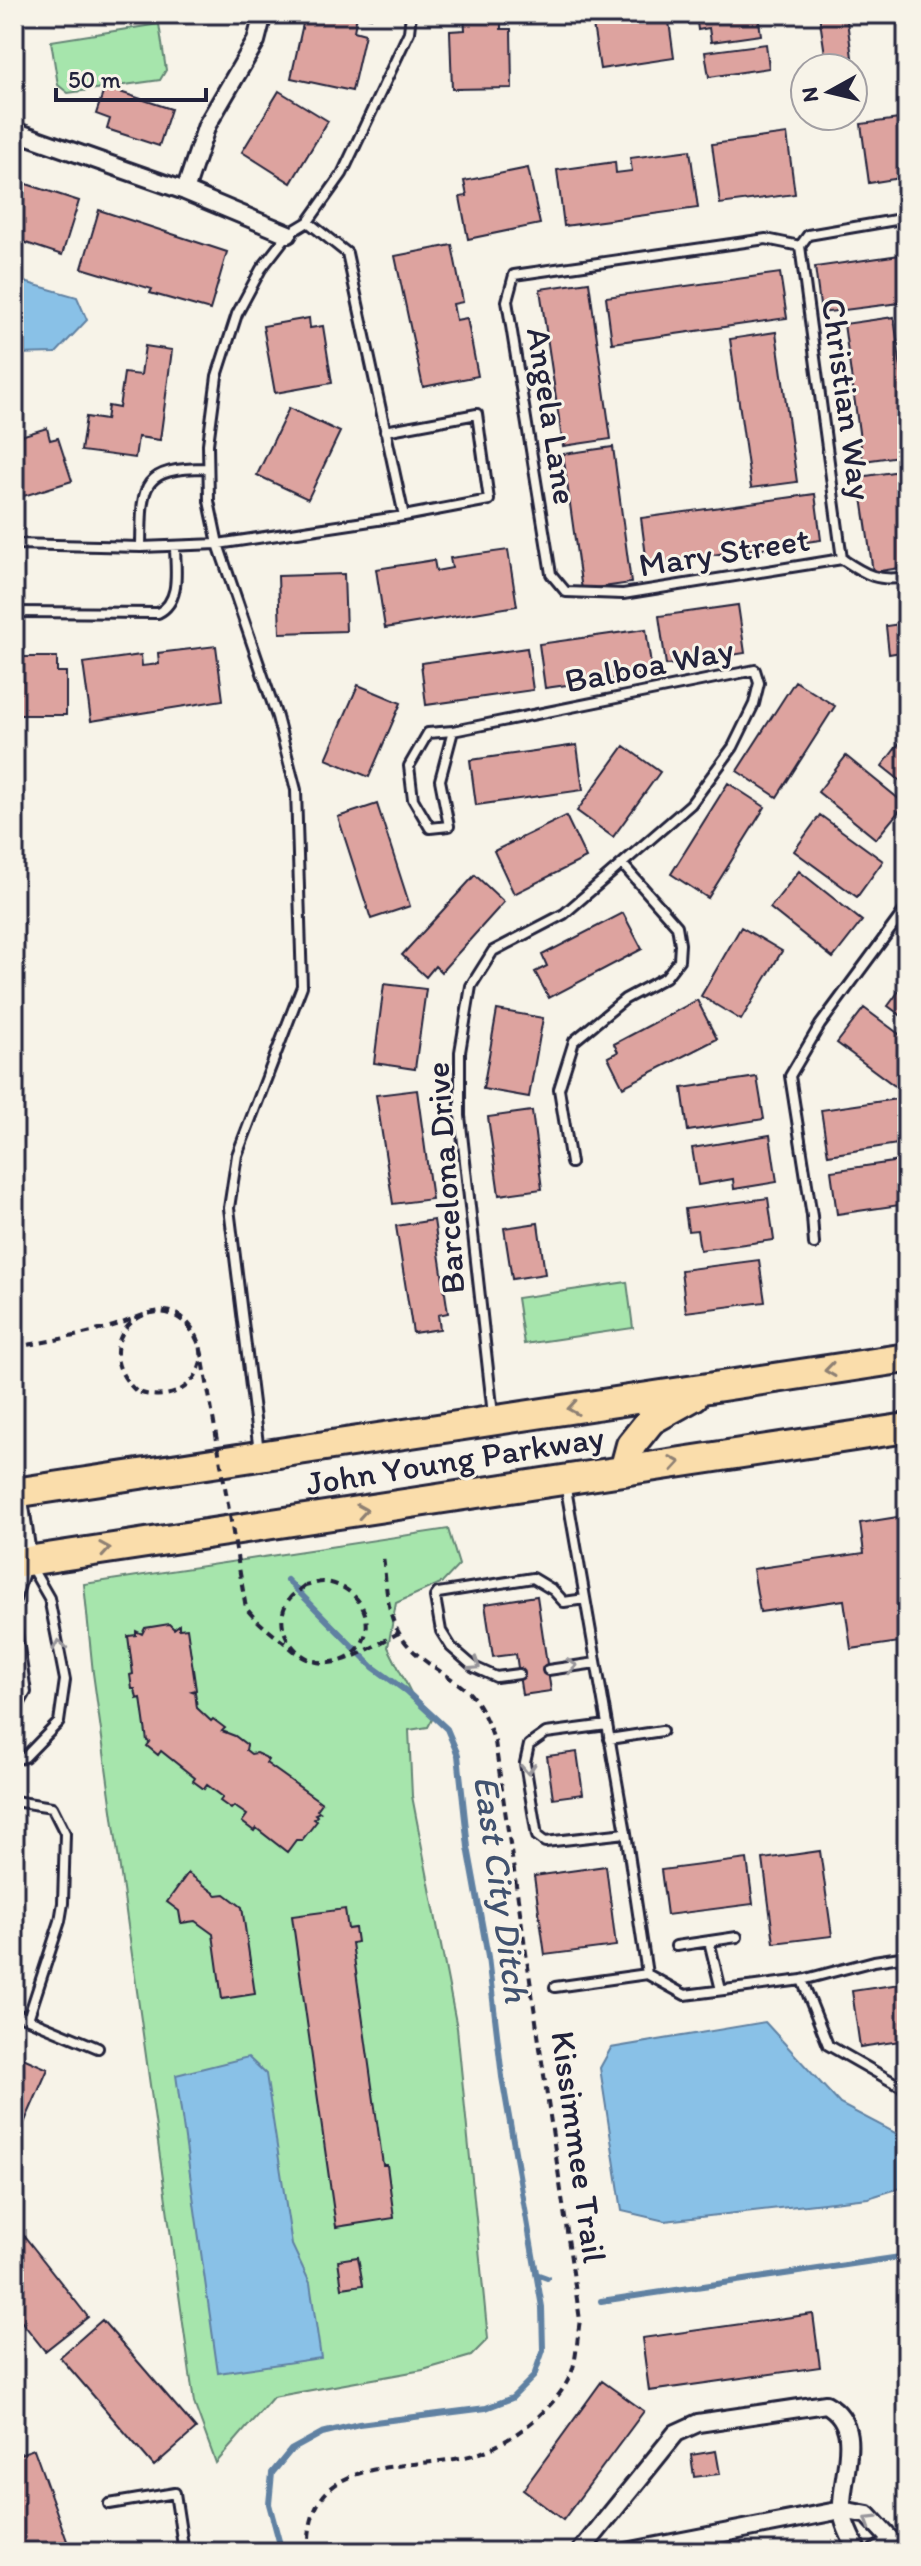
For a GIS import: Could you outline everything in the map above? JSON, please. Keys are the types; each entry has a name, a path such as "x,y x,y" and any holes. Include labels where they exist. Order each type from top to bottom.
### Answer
{"highway":[{"name":"John Young Parkway","path":"16,1493 907,1358"},
{"path":"624,1471 631,1445 651,1420 709,1388"},
{"name":"John Young Parkway","path":"21,1562 907,1428"}],"street":[{"path":"185,191 207,125 256,41 263,14"},
{"path":"14,131 185,191 288,234"},
{"path":"16,1493 21,1562"},
{"path":"580,2552 676,2433 698,2423 826,2404 838,2410 844,2423 849,2456 842,2510 858,2552"},
{"path":"626,2552 842,2510 868,2515 898,2546 876,2552"}],"lane":[{"path":"259,1457 229,1208 237,1155 302,986 296,790 277,717 218,544 209,501 208,444 217,376 237,314 261,269 288,234 308,222 342,174 409,32 411,14"},
{"path":"800,246 808,235 907,218"},
{"path":"308,222 347,253 404,516"},
{"name":"Angela Lane","path":"551,574 507,301 514,275 766,239 800,246"},
{"name":"Christian Way","path":"800,246 842,559"},
{"path":"14,544 141,547 218,544 489,500 477,414 385,431"},
{"path":"141,547 143,501 152,480 169,470 207,468"},
{"path":"14,612 158,613 167,609 175,589 175,546"},
{"name":"Mary Street","path":"551,574 566,592 623,594 842,559 865,574 888,580 907,577"},
{"name":"Balboa Way","path":"453,731 755,670 759,683 754,704 733,747 691,804 623,865"},
{"path":"453,731 440,780 449,826 430,828 413,799 409,766 428,733 453,731"},
{"path":"571,1163 559,1089 574,1041 625,999 666,977 679,960 677,926 623,865"},
{"name":"Barcelona Drive","path":"494,1420 460,1116 460,1052 471,986 493,951 564,914 623,865"},
{"path":"814,1244 790,1076 820,1025 907,907"},
{"path":"565,1480 647,1974"},
{"path":"14,1603 21,1562"},
{"path":"14,1760 25,1757 59,1722 65,1680 49,1598 21,1562"},
{"path":"519,1674 496,1677 474,1667 451,1647 441,1631 435,1597 438,1593 533,1578 553,1590 564,1602 585,1599"},
{"path":"14,1615 26,1692 14,1713"},
{"path":"548,1670 596,1663"},
{"path":"607,1725 546,1733 529,1745 525,1763 537,1836 545,1842 626,1833"},
{"path":"609,1739 662,1731"},
{"path":"14,1801 52,1807 65,1833 60,1921 28,2019"},
{"path":"676,1946 737,1937"},
{"path":"709,1941 721,1990"},
{"path":"555,1987 647,1974 685,1995 802,1980 874,1961 907,1956"},
{"path":"802,1980 828,2045 907,2090"},
{"path":"14,2013 98,2048"},
{"path":"109,2504 175,2493 184,2552"}],"path":[{"path":"14,1347 77,1337 150,1313 168,1311 183,1317 195,1332 203,1351 201,1365 194,1378 173,1394 150,1396 136,1391 124,1379 117,1348 121,1335 131,1322 143,1316 158,1312 173,1313 186,1321 198,1338 202,1354 204,1369 241,1591 246,1608 256,1621 304,1658 313,1661 323,1663 332,1662 341,1661 348,1656 356,1652 367,1633 365,1611 355,1596 338,1585 321,1582 305,1586 291,1597 284,1610 283,1626 293,1647 299,1654 313,1662 322,1662 330,1663 339,1660 347,1658 399,1633 387,1589 383,1555"},
{"name":"Kissimmee Trail","path":"309,2552 310,2521 326,2490 352,2474 480,2453 520,2433 553,2401 571,2373 580,2320 495,1742 486,1718 468,1691 421,1660 399,1633"}],"green space":[{"path":"159,24 166,70 160,80 68,93 58,85 51,41"},
{"path":"627,1282 633,1328 524,1344 517,1298"},
{"path":"448,1529 459,1565 443,1582 396,1603 388,1647 411,1693 434,1716 428,1727 409,1730 412,1796 457,2028 488,2339 471,2356 423,2370 273,2397 216,2463 194,2403 93,1673 84,1584"}],"water":[{"path":"14,279 77,297 87,320 56,353 14,354"},
{"path":"765,2022 840,2104 907,2139 907,2186 868,2198 665,2221 622,2211 600,2068 611,2048"},
{"path":"248,2057 266,2074 292,2245 310,2283 321,2358 218,2373 176,2075"}],"building":[{"path":"313,14 371,14 371,18 357,15 354,31 365,34 352,91 291,78 304,19 311,20"},
{"path":"464,14 501,14 501,29 511,29 512,88 452,89 450,31 465,30"},
{"path":"600,14 668,14 674,58 600,69 593,25 601,24"},
{"path":"696,14 758,14 761,35 711,42 709,28 698,30"},
{"path":"819,14 846,14 851,52 825,52"},
{"path":"766,44 769,68 709,77 705,52"},
{"path":"105,87 171,109 159,146 107,129 110,119 96,114"},
{"path":"279,91 328,121 291,183 242,152"},
{"path":"907,118 907,177 869,183 862,132 869,132 869,123"},
{"path":"787,134 795,194 720,204 712,144"},
{"path":"690,150 698,208 564,226 557,170 615,162 616,173 632,171 630,158"},
{"path":"528,168 540,224 468,239 460,197 467,196 464,181"},
{"path":"14,180 79,201 62,255 14,239"},
{"path":"99,210 227,252 210,310 150,293 152,289 82,268"},
{"path":"452,245 463,302 453,304 456,320 467,318 478,376 423,387 395,256"},
{"path":"907,254 907,302 821,313 815,267"},
{"path":"780,273 787,318 612,343 606,297"},
{"path":"589,282 611,439 563,446 540,289"},
{"path":"894,317 907,413 907,455 863,461 844,324"},
{"path":"309,318 310,328 323,326 332,383 275,393 263,326"},
{"path":"776,332 797,482 751,488 730,339"},
{"path":"145,346 172,350 160,440 138,437 135,458 81,451 86,417 106,420 108,406 119,408 124,373 141,375"},
{"path":"289,408 340,432 308,499 257,475"},
{"path":"47,428 50,440 58,438 72,481 14,499 14,438"},
{"path":"613,447 631,583 582,590 563,454"},
{"path":"907,470 907,567 873,572 859,477"},
{"path":"815,494 821,540 647,564 641,518"},
{"path":"508,550 517,606 385,628 376,569 434,560 436,571 452,568 450,558"},
{"path":"344,574 346,631 280,633 278,576"},
{"path":"738,605 745,653 666,665 659,616"},
{"path":"907,623 907,651 889,654 886,626"},
{"path":"646,629 652,673 545,688 539,644"},
{"path":"216,646 223,700 91,721 83,663 141,655 142,666 159,664 158,653"},
{"path":"527,648 533,690 426,705 421,663"},
{"path":"14,657 57,657 57,672 66,672 66,715 14,715"},
{"path":"795,681 835,706 777,797 737,771"},
{"path":"358,685 401,703 369,777 326,759"},
{"path":"907,733 907,786 882,766"},
{"path":"577,745 583,790 476,805 470,760"},
{"path":"624,746 660,772 613,837 577,811"},
{"path":"846,756 905,804 876,839 818,792"},
{"path":"728,783 765,807 708,898 671,874"},
{"path":"377,804 410,906 371,919 338,817"},
{"path":"820,815 883,861 857,897 794,851"},
{"path":"566,816 586,858 514,894 494,851"},
{"path":"799,871 862,921 833,958 770,908"},
{"path":"475,875 504,902 441,972 435,966 426,977 402,955"},
{"path":"623,913 642,949 549,998 535,972 547,966 542,955"},
{"path":"741,927 782,951 741,1020 701,996"},
{"path":"907,980 907,1020 888,1006"},
{"path":"384,984 426,989 415,1069 374,1063"},
{"path":"697,1000 717,1039 623,1087 608,1057 618,1052 614,1044"},
{"path":"864,1008 907,1040 907,1078 899,1089 837,1043"},
{"path":"497,1010 543,1018 529,1097 483,1089"},
{"path":"757,1077 764,1119 688,1131 682,1088"},
{"path":"417,1090 432,1199 393,1204 376,1095"},
{"path":"897,1099 904,1143 828,1155 821,1110"},
{"path":"532,1111 542,1189 499,1195 488,1117"},
{"path":"770,1135 777,1182 734,1189 733,1179 698,1185 692,1148"},
{"path":"907,1160 907,1204 837,1214 831,1171"},
{"path":"768,1198 774,1240 700,1250 697,1230 688,1231 685,1209"},
{"path":"434,1220 448,1313 438,1315 440,1329 413,1333 396,1226"},
{"path":"538,1223 545,1274 512,1279 504,1228"},
{"path":"759,1260 765,1302 686,1312 681,1270"},
{"path":"904,1516 907,1539 907,1641 851,1649 844,1600 760,1612 753,1569 864,1553 860,1523"},
{"path":"537,1596 551,1691 522,1695 516,1654 493,1657 485,1604"},
{"path":"169,1624 174,1629 179,1625 179,1629 187,1628 196,1690 192,1691 195,1692 197,1708 211,1721 213,1719 225,1728 222,1731 247,1745 246,1750 251,1754 265,1757 268,1760 266,1763 322,1803 317,1810 320,1812 315,1814 317,1821 302,1840 296,1840 287,1852 256,1828 254,1831 242,1822 247,1815 234,1806 231,1809 220,1801 223,1797 207,1785 204,1789 161,1751 158,1755 147,1746 150,1742 147,1741 141,1698 137,1699 135,1689 132,1689 128,1636 136,1635 136,1631 142,1634 145,1628"},
{"path":"577,1752 583,1794 553,1798 547,1756"},
{"path":"820,1851 832,1936 774,1943 763,1859"},
{"path":"747,1859 753,1904 667,1915 661,1870"},
{"path":"606,1866 616,1946 545,1955 534,1876"},
{"path":"188,1873 217,1895 225,1894 242,1907 255,1994 222,1999 213,1934 195,1921 181,1923 179,1911 167,1902"},
{"path":"345,1909 348,1929 355,1928 357,1942 352,1943 383,2165 387,2165 394,2218 336,2227 292,1916"},
{"path":"907,1983 907,2040 860,2047 852,1991"},
{"path":"14,2054 48,2069 14,2146"},
{"path":"14,2223 88,2317 45,2351 14,2312"},
{"path":"358,2257 363,2285 342,2288 338,2260"},
{"path":"813,2314 820,2367 649,2391 642,2338"},
{"path":"102,2320 196,2429 154,2466 60,2357"},
{"path":"602,2381 644,2411 563,2520 523,2490"},
{"path":"34,2449 71,2552 14,2552 14,2456"},
{"path":"716,2451 720,2474 694,2477 691,2455"}],"waterway":[{"name":"East City Ditch","path":"282,2552 269,2504 272,2473 291,2450 322,2433 359,2424 486,2408 512,2398 534,2376 543,2350 542,2307 502,2077 488,1957 468,1847 458,1755 447,1729 406,1691 373,1667 287,1580"},
{"name":"East City Ditch","path":"601,2301 907,2256"},
{"name":"East City Ditch","path":"536,2274 547,2278"}]}
